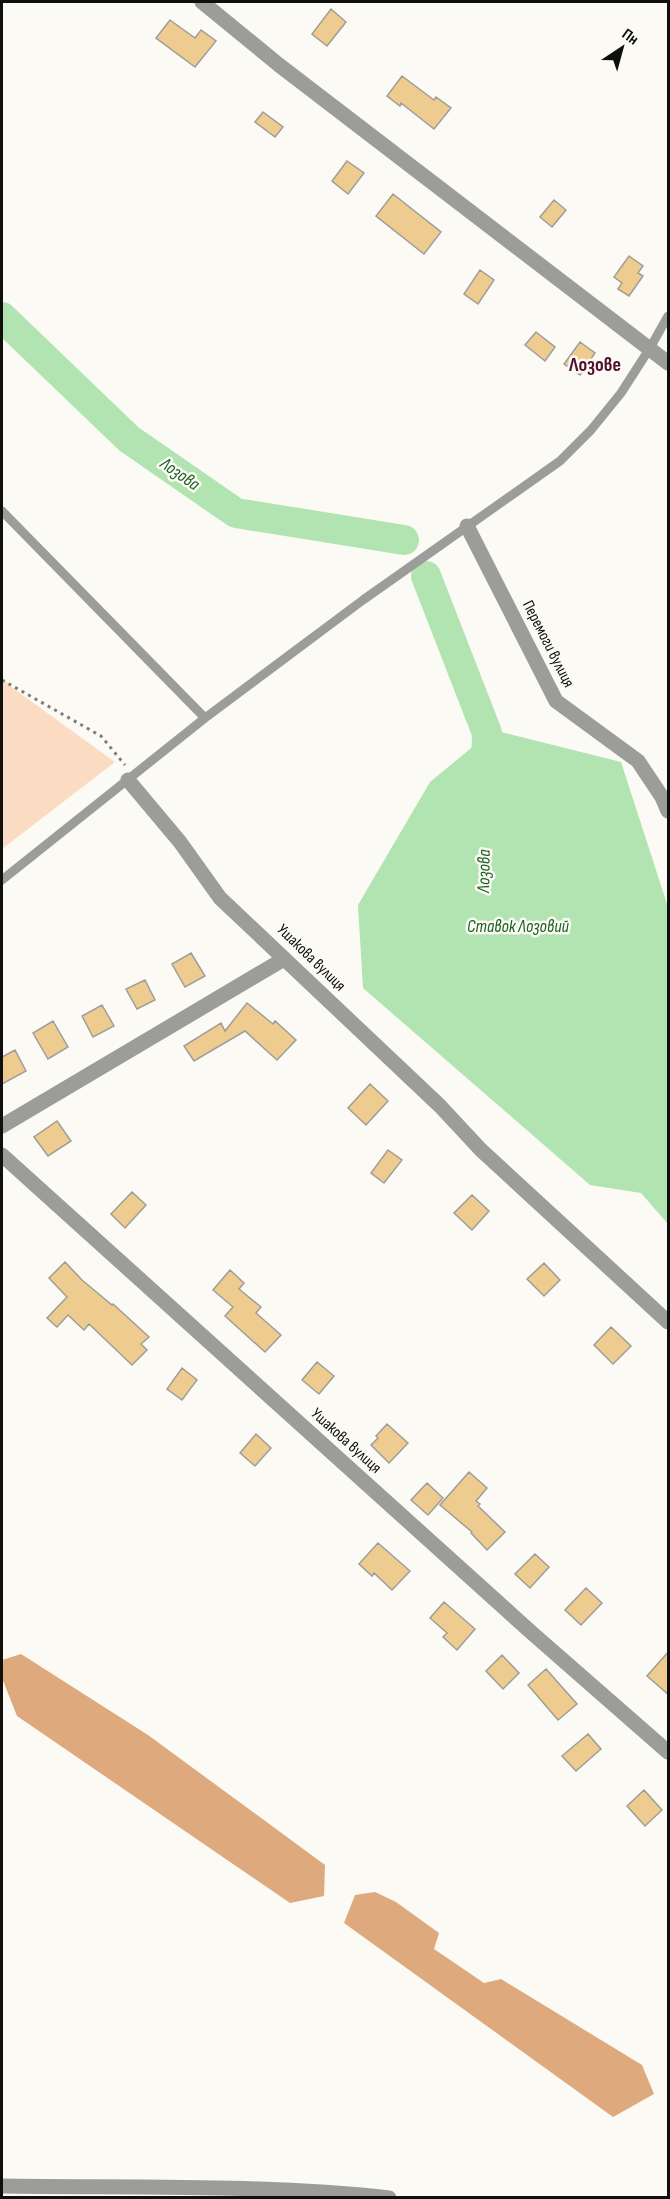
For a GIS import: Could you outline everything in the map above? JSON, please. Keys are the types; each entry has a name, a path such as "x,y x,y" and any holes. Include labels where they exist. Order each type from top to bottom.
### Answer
{"street":[{"path":"202,2 289,72 669,363"},
{"name":"Перемоги вулиця","path":"468,526 556,701 638,761 669,811"},
{"name":"Ушакова вулиця","path":"131,778 220,898 440,1106 481,1150 669,1322"},
{"path":"2,1126 284,959"},
{"name":"Ушакова вулиця","path":"2,1155 532,1633 669,1752"},
{"path":"2,2186 243,2189 350,2193 389,2198"}],"lane":[{"path":"2,880 206,718 363,600 560,461 591,430 621,393 669,316"},
{"path":"2,511 206,718"}],"path":[{"path":"2,680 101,736 131,778"}],"shaded area":[{"path":"2,677 10,686 115,762 2,849"},
{"path":"21,1654 148,1735 325,1865 324,1896 290,1903 17,1716 2,1678 2,1660"},
{"path":"375,1892 396,1902 439,1933 434,1949 484,1983 501,1979 642,2065 654,2094 613,2117 344,1923 355,1895"}],"water":[{"name":"Ставок Лозовий","path":"493,730 621,762 668,907 668,1224 641,1193 590,1185 363,988 358,905 430,782"}],"building":[{"path":"331,9 346,22 327,46 312,34"},
{"path":"170,20 195,38 201,30 216,41 195,67 156,38"},
{"path":"402,76 434,100 436,97 451,108 434,129 401,103 400,106 387,96"},
{"path":"263,112 283,127 275,137 255,122"},
{"path":"347,161 364,173 348,194 332,181"},
{"path":"393,194 441,232 424,254 376,216"},
{"path":"554,200 566,210 552,227 540,217"},
{"path":"629,256 643,266 638,273 643,276 629,296 618,289 622,283 614,277"},
{"path":"480,270 494,280 478,304 464,294"},
{"path":"536,332 555,347 545,361 525,345"},
{"path":"580,342 595,353 580,375 564,364"},
{"path":"191,953 205,976 185,987 172,964"},
{"path":"145,980 155,1000 137,1009 126,989"},
{"path":"247,1003 273,1024 275,1021 296,1040 277,1060 245,1031 194,1061 184,1046 221,1023 225,1031"},
{"path":"102,1005 114,1026 93,1037 82,1016"},
{"path":"53,1021 68,1047 48,1059 33,1033"},
{"path":"15,1050 26,1071 2,1084 2,1057"},
{"path":"370,1084 388,1101 366,1125 348,1108"},
{"path":"57,1121 71,1141 48,1156 34,1137"},
{"path":"388,1150 402,1160 384,1183 371,1173"},
{"path":"132,1192 146,1205 125,1228 111,1214"},
{"path":"472,1195 489,1211 472,1230 454,1213"},
{"path":"65,1262 82,1280 113,1304 149,1337 141,1344 147,1350 132,1365 89,1324 84,1330 68,1315 57,1327 47,1318 67,1297 49,1278"},
{"path":"544,1263 560,1280 544,1296 527,1279"},
{"path":"230,1270 244,1283 239,1289 261,1307 256,1313 281,1335 265,1352 225,1316 233,1307 213,1290"},
{"path":"611,1327 631,1346 613,1364 594,1345"},
{"path":"317,1362 334,1376 319,1394 302,1380"},
{"path":"182,1368 197,1380 182,1400 167,1389"},
{"path":"387,1424 408,1443 389,1463 371,1445"},
{"path":"256,1434 271,1448 255,1466 240,1453"},
{"path":"469,1472 487,1488 476,1501 480,1504 478,1506 505,1532 487,1550 472,1532 440,1505"},
{"path":"427,1483 443,1498 428,1515 411,1500"},
{"path":"378,1543 410,1571 392,1590 374,1573 372,1576 359,1564"},
{"path":"535,1554 549,1567 530,1588 515,1574"},
{"path":"586,1588 602,1603 581,1625 565,1610"},
{"path":"444,1602 475,1629 457,1650 443,1637 447,1633 430,1618"},
{"path":"669,1651 669,1695 647,1676"},
{"path":"502,1655 519,1673 503,1689 486,1671"},
{"path":"546,1669 577,1704 558,1720 528,1685"},
{"path":"588,1734 601,1749 576,1771 562,1756"},
{"path":"644,1790 662,1810 645,1826 627,1806"}],"waterway":[{"name":"Лозова","path":"2,317 129,439 236,513 404,540"},
{"name":"Лозова","path":"426,576 487,733 486,775"}],"district":[{"name":"Лозове","path":"595,365"}]}
